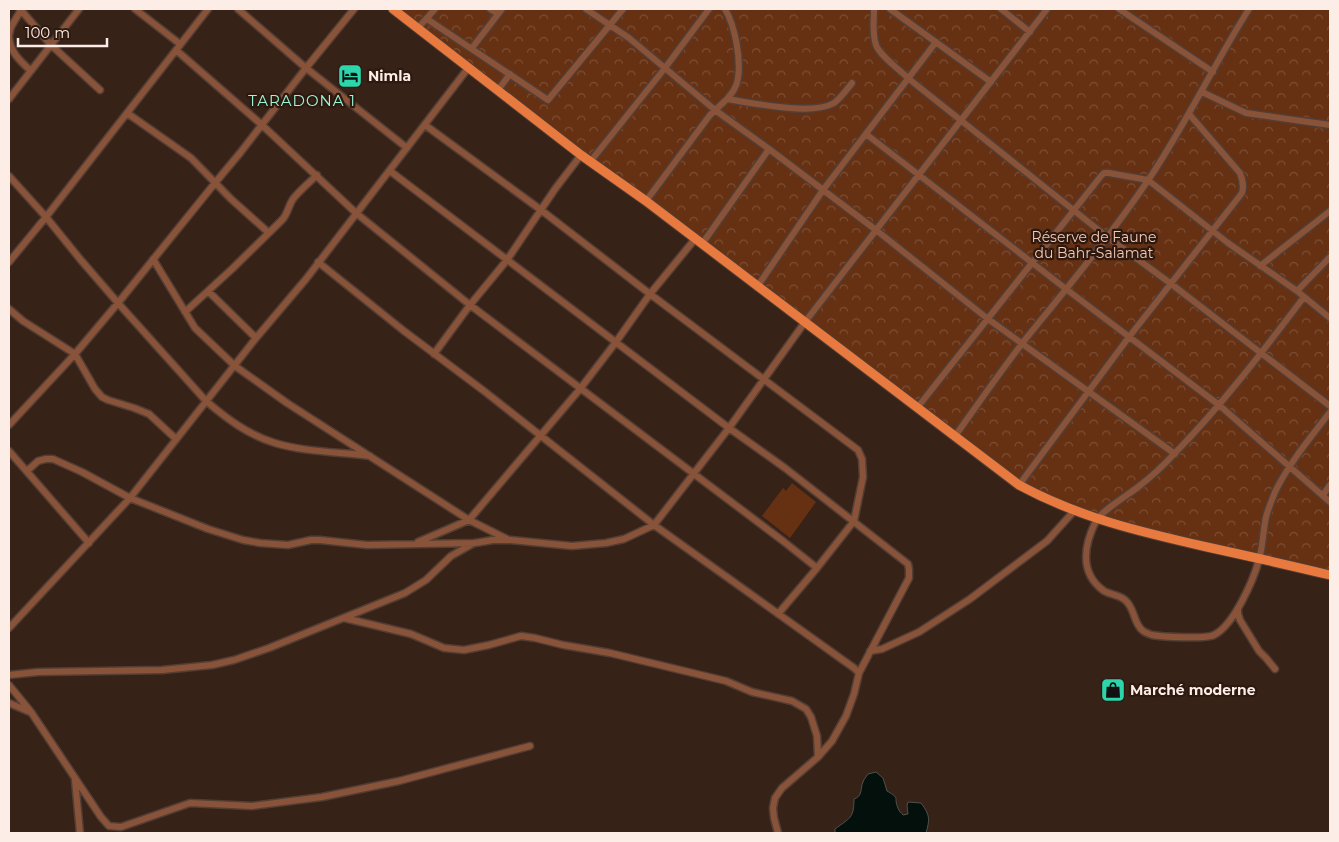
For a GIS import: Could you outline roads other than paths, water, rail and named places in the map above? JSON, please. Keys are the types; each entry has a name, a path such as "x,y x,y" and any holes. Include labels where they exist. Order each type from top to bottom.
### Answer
{"main road":[{"path":"393,9 590,162 646,202 1019,484 1045,498 1096,519 1154,535 1330,575"}],"street":[{"path":"30,71 20,61 10,46 9,36 11,27 21,9 51,45 100,90"},
{"path":"9,99 79,9"},
{"path":"135,9 356,213 470,305 817,568"},
{"path":"9,262 208,9"},
{"path":"238,9 306,68 408,148"},
{"path":"9,425 75,354 118,303 354,9"},
{"path":"418,28 435,9"},
{"path":"472,48 500,12 490,9"},
{"path":"586,9 629,38 715,110 876,230 988,319 1175,454"},
{"path":"427,19 548,100 623,9"},
{"path":"590,162 709,9"},
{"path":"646,202 715,110 727,99 734,89 738,78 738,58 732,23 725,9"},
{"path":"874,9 876,47 909,79 1106,236 1330,406"},
{"path":"890,9 990,82"},
{"path":"1001,9 1030,32"},
{"path":"27,471 38,461 46,458 52,459 82,472 130,498 208,529 243,540 260,543 288,545 310,540 320,540 367,545 510,540 572,546 606,543 624,539 654,525 695,474 805,322 1047,9"},
{"path":"1119,9 1213,72"},
{"path":"955,436 1023,343 1148,180 1172,143 1249,9"},
{"path":"757,287 823,190 936,42"},
{"path":"9,628 130,498 256,338 306,279 469,67"},
{"path":"498,90 510,74"},
{"path":"727,99 774,107 804,109 824,107 834,103 852,83"},
{"path":"1202,92 1246,113 1330,125"},
{"path":"127,113 191,158 269,233"},
{"path":"1019,484 1170,283 1242,194 1243,184 1240,173 1189,114"},
{"path":"425,125 541,210 858,450 862,459 863,477 854,520 778,614"},
{"path":"866,134 918,176 1219,405 1330,502"},
{"path":"414,544 469,520 580,389 650,294 698,242 769,149"},
{"path":"434,354 470,305 507,260 581,155"},
{"path":"390,172 854,520 908,564 909,578 858,673 854,694 846,716 832,741 818,757 782,788 775,798 773,808 778,833"},
{"path":"916,408 1104,174 1109,173 1148,180 1260,266 1297,291 1330,318"},
{"path":"185,312 286,216 292,200 316,175"},
{"path":"9,176 118,303 206,401 221,414 237,425 274,443 370,456"},
{"path":"1260,266 1330,210"},
{"path":"1297,291 1330,258"},
{"path":"153,259 195,328 235,366 287,403 469,520 510,540"},
{"path":"318,262 654,525 854,668 858,673"},
{"path":"208,292 256,338"},
{"path":"1304,297 1262,353 1175,454 1143,483 1096,519 1088,541 1086,556 1088,571 1096,584 1106,592 1124,598 1132,610 1136,624 1143,631 1151,635 1201,637 1212,636 1219,632 1238,608 1250,585 1260,558 1266,518 1271,502 1290,467 1330,412"},
{"path":"9,309 23,321 75,354 95,389 102,397 149,414 176,440"},
{"path":"9,451 90,543"},
{"path":"1323,496 1330,485"},
{"path":"870,651 882,649 919,632 970,599 1047,541 1075,510"},
{"path":"9,675 38,672 162,670 234,660 269,648 396,596 426,580 451,556 475,542"},
{"path":"1238,608 1240,620 1259,651 1274,670"},
{"path":"344,618 411,634 444,648 464,650 521,636 564,646 610,653 726,681 752,692 792,701 806,709 812,717 817,736 818,757"},
{"path":"9,685 31,712 101,817 109,826 120,827 190,803 252,806 322,797 399,781 530,746"},
{"path":"9,703 31,712"},
{"path":"75,778 80,833"}],"place":[{"name":"Nimla","path":"350,76"},
{"name":"Marché moderne","path":"1113,690"}],"district":[{"name":"TARADONA 1","path":"302,100"}],"park label":[{"name":"Réserve de Faune du Bahr-Salamat","path":"1094,246"}]}
